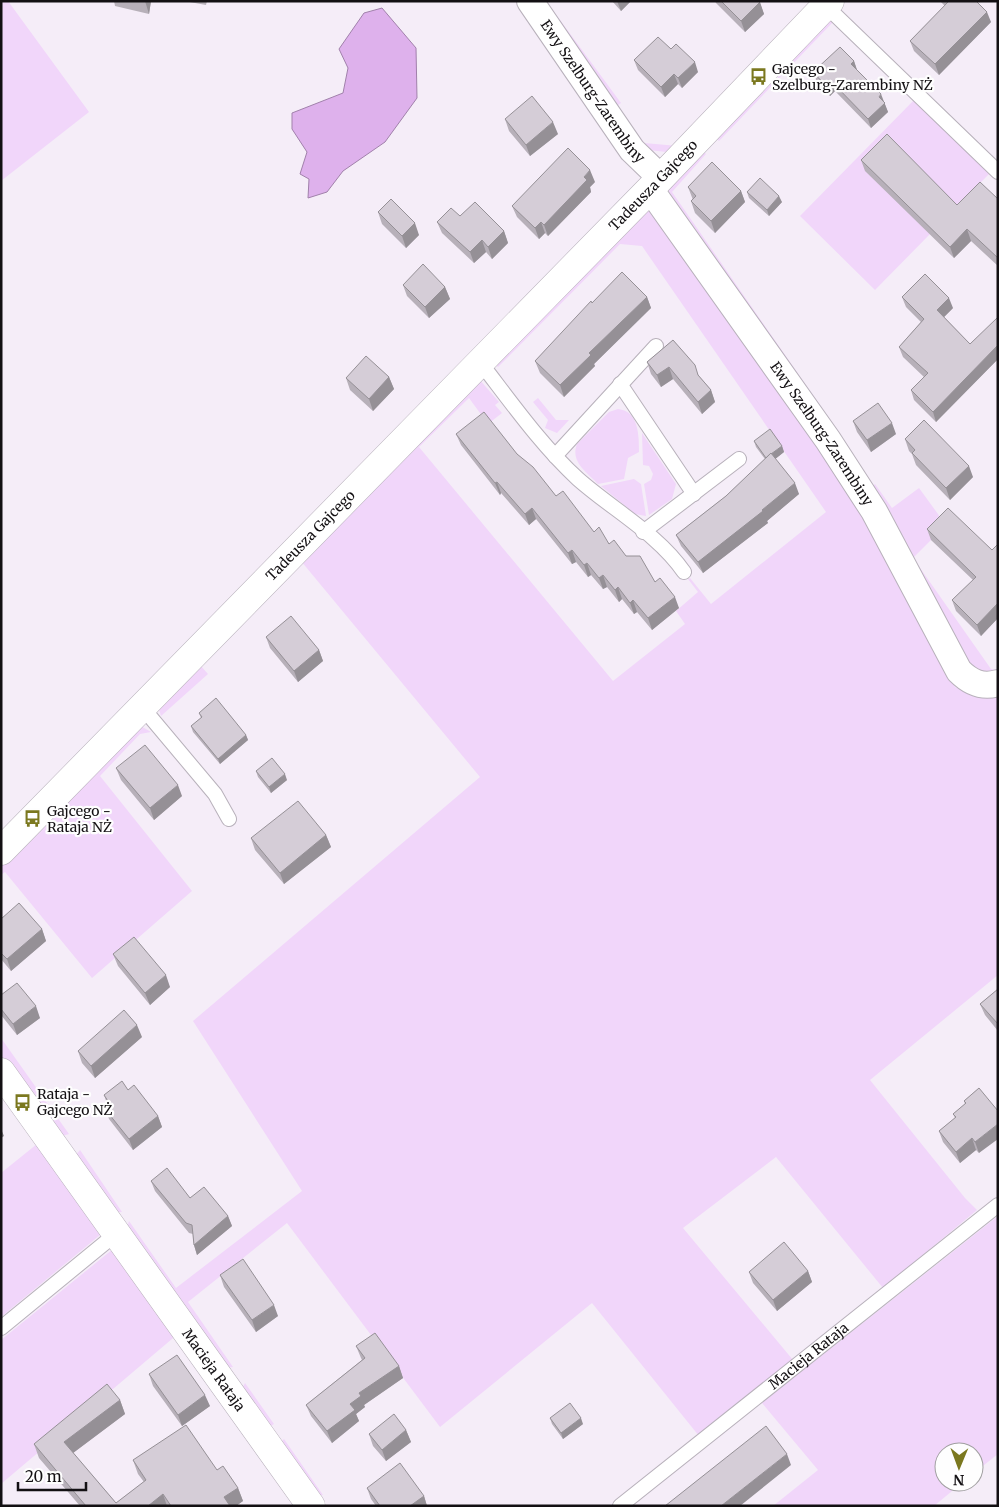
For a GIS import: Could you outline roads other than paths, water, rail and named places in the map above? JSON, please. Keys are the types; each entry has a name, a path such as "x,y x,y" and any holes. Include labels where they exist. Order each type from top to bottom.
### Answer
{"street":[{"name":"Ewy Szelburg-Zarembiny","path":"530,1 828,440 874,511 959,670 970,680 988,684"},
{"name":"Tadeusza Gajcego","path":"1,851 655,184 828,3"},
{"name":"Macieja Rataja","path":"1,1072 311,1506"}],"lane":[{"name":"Tadeusza Gajcego","path":"828,3 998,172"},
{"path":"555,456 656,346"},
{"path":"480,362 555,456 579,480 668,552 684,572"},
{"path":"620,384 694,494"},
{"path":"643,532 739,459"},
{"path":"142,707 215,794 229,819"},
{"name":"Macieja Rataja","path":"620,1506 998,1205"},
{"path":"1,1328 117,1233"}],"place":[{"name":"Gajcego - Szelburg-Zarembiny NŻ","path":"758,77"},
{"name":"Gajcego - Rataja NŻ","path":"33,819"},
{"name":"Rataja - Gajcego NŻ","path":"23,1102"}]}
